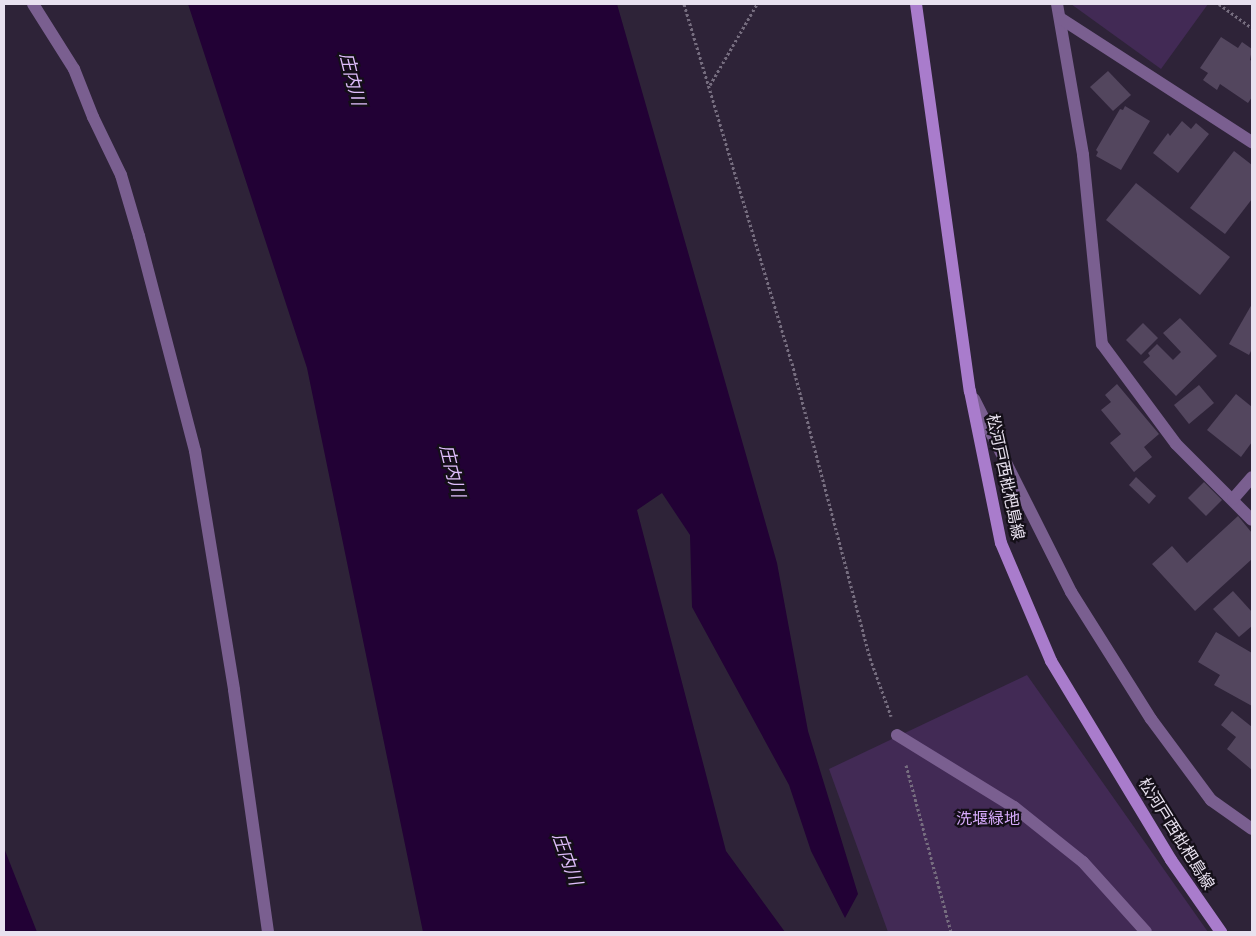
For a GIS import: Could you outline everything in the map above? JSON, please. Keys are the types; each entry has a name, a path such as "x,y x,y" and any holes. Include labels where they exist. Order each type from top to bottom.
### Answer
{"main road":[{"name":"松河戸西枇杷島線","path":"916,4 970,391 1001,543 1051,661 1171,860 1221,932"}],"street":[{"path":"33,4 74,69 93,117 121,176 139,236 195,451 234,690 268,932"},
{"path":"1057,4 1083,155 1102,344 1176,444 1252,520"},
{"path":"1060,18 1252,142"},
{"path":"970,391 1071,592 1151,719 1211,800 1252,829"},
{"path":"1233,499 1252,477"},
{"path":"897,735 1022,813 1083,862 1146,932"}],"path":[{"path":"684,4 710,85 792,363 870,658 897,735 951,932"},
{"path":"710,85 757,4"},
{"path":"1219,4 1252,28"}],"green space":[{"path":"1071,4 1208,4 1161,69"},
{"name":"洗堰緑地","path":"1027,675 1208,932 888,932 829,769"}],"water":[{"name":"庄内川","path":"188,4 617,4 777,563 808,731 858,894 845,918 811,851 789,785 692,607 690,535 662,493 637,510 726,851 785,932 423,932 307,368"},
{"path":"4,848 37,932 4,932"}],"building":[{"path":"1221,37 1238,48 1242,42 1252,49 1250,60 1252,61 1252,97 1248,103 1220,84 1217,90 1203,80 1208,73 1200,68"},
{"path":"1108,71 1131,95 1113,111 1090,87"},
{"path":"1125,106 1150,121 1121,170 1096,156 1098,152 1096,150 1120,109 1123,110"},
{"path":"1182,121 1191,129 1196,123 1209,134 1178,173 1153,153 1168,133 1170,136"},
{"path":"1234,151 1252,165 1252,199 1225,234 1190,208"},
{"path":"1136,183 1230,257 1200,295 1106,220"},
{"path":"1252,304 1252,349 1249,355 1229,344"},
{"path":"1180,318 1217,356 1176,396 1143,362 1150,356 1148,353 1157,344 1173,360 1181,352 1163,333"},
{"path":"1143,323 1158,338 1141,355 1126,340"},
{"path":"1117,384 1159,434 1144,447 1152,457 1134,472 1110,443 1121,434 1101,410 1111,402 1105,395"},
{"path":"1199,385 1214,403 1189,424 1174,405"},
{"path":"1236,394 1252,407 1252,442 1241,457 1207,430"},
{"path":"1136,477 1156,496 1149,504 1129,485"},
{"path":"1204,482 1222,500 1206,516 1188,498"},
{"path":"1238,516 1252,533 1252,559 1195,611 1152,564 1172,546 1187,563"},
{"path":"1233,591 1252,612 1252,626 1239,637 1213,609"},
{"path":"1216,632 1252,653 1252,706 1214,685 1220,675 1198,662"},
{"path":"1232,711 1252,727 1252,770 1227,749 1236,737 1221,725"}]}
